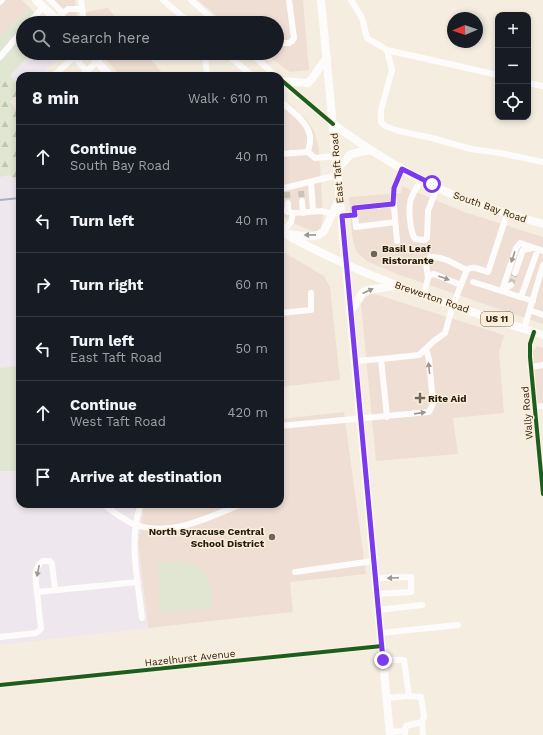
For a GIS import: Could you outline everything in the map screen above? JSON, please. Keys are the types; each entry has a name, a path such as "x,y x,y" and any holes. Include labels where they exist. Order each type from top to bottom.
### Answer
{"main road":[{"name":"East Taft Road","path":"321,0 390,733"},
{"path":"41,3 53,16"},
{"path":"284,80 308,83 327,57"},
{"path":"98,61 104,72"},
{"name":"South Bay Road","path":"333,124 370,150 437,188 487,208 543,224"},
{"path":"338,172 351,154 370,150"},
{"path":"284,232 308,236 318,235 324,231 340,197"},
{"name":"US 11","path":"284,233 316,251 346,265"},
{"name":"Brewerton Road","path":"346,265 424,295 543,335"},
{"path":"350,312 363,292 397,285"}],"street":[{"path":"50,0 63,13"},
{"path":"81,0 82,16"},
{"path":"163,0 182,16"},
{"path":"190,0 208,16"},
{"path":"284,43 288,43 294,38 289,0"},
{"path":"351,0 362,18 367,38 388,50 495,74"},
{"path":"356,8 357,0"},
{"path":"33,16 41,3"},
{"path":"61,16 68,9 82,9"},
{"path":"0,57 16,38"},
{"path":"388,50 392,70 381,110 381,122 385,126 399,131 432,138 471,149 500,152 543,162"},
{"path":"57,72 71,60"},
{"path":"79,60 87,71 98,61"},
{"path":"206,60 207,72"},
{"path":"234,60 247,72"},
{"name":"South Bay Road","path":"258,60 271,72"},
{"name":"South Bay Road","path":"284,83 333,124"},
{"path":"531,84 543,86"},
{"path":"284,105 306,126 310,135 308,152"},
{"path":"284,154 308,152 315,158 336,156"},
{"path":"397,241 393,204 394,188 402,169"},
{"path":"284,190 301,187 338,172"},
{"path":"421,179 410,200 409,208 413,236 415,239 425,240 427,238 428,211 437,188"},
{"path":"311,182 313,211"},
{"path":"302,201 303,213"},
{"path":"284,230 291,222 288,203"},
{"path":"393,204 354,208 356,227 395,222"},
{"path":"284,211 290,213 322,211 332,214"},
{"path":"355,361 418,355 434,340 446,333 453,305 467,270 473,267 488,272 507,214"},
{"path":"342,216 355,215"},
{"path":"502,289 516,248 520,244 538,249"},
{"path":"515,273 523,250 538,249"},
{"path":"521,297 538,249"},
{"path":"424,295 428,278 426,263 430,257 447,261 467,270"},
{"path":"524,328 543,265"},
{"path":"428,278 430,275 434,274 461,285"},
{"path":"473,282 502,289 533,301"},
{"path":"502,289 511,284"},
{"path":"284,313 312,310 311,293"},
{"path":"530,310 543,315"},
{"name":"Wally Road","path":"534,332 530,344 530,367 543,494"},
{"path":"284,426 429,412 433,404 426,349"},
{"path":"381,359 387,417"},
{"path":"530,367 543,365"},
{"path":"534,407 543,406"},
{"path":"109,508 135,525 168,530 182,527 232,508"},
{"path":"139,508 135,525 135,553 142,618"},
{"path":"0,637 36,633 41,629 36,570 43,561 50,561 52,564 55,590"},
{"path":"295,572 374,561"},
{"path":"376,578 411,577 411,592 377,594"},
{"path":"38,592 138,582"},
{"path":"378,610 422,605"},
{"path":"380,633 458,625"},
{"name":"Hazelhurst Avenue","path":"0,686 382,646"},
{"path":"383,660 404,660 409,696"},
{"path":"387,698 409,696 421,698 424,716 422,722 423,735"},
{"path":"390,733 405,733 406,726 422,722"}],"shaded area":[{"path":"0,0 22,0 30,8 21,16 16,16 16,21 0,36"},
{"path":"50,0 75,0 77,16 65,16"},
{"path":"198,0 303,0 309,70 290,72 274,60 284,60 284,16 217,16"},
{"path":"108,8 114,16 85,16 85,12"},
{"path":"25,60 57,60 44,72 16,72 16,96 10,101 16,109 16,508 131,508 143,512 138,542 148,628 0,645 0,87"},
{"path":"106,60 151,60 162,72 117,72"},
{"path":"289,103 306,119 314,131 319,149 323,215 321,228 317,231 312,231 291,222 284,217 284,109"},
{"path":"402,186 464,212 543,237 543,324 400,275 368,262 361,256 356,251 352,236 349,197 401,193"},
{"path":"284,252 324,276 330,287 340,380 284,387"},
{"path":"371,294 504,335 499,352 504,413 453,418 458,454 376,461 361,304 365,298"},
{"path":"537,346 543,348 543,409 537,410 533,351"},
{"path":"344,412 366,574 290,582 293,612 148,628 138,542 143,512 131,508 284,508 284,419"}],"green space":[{"path":"30,8 38,16 21,16"},
{"path":"16,21 16,60 25,60 0,87 0,36"},
{"path":"2,63 16,83 16,96 10,101 16,109 16,180 9,175 0,177 0,66"},
{"path":"16,366 16,471 0,471 0,368"},
{"path":"181,561 191,563 198,567 207,578 211,592 212,609 165,612 160,609 158,563"}],"waterway":[{"path":"0,200 16,198"}],"tunnel":[{"path":"301,191 302,201"},
{"path":"287,192 288,203"},
{"path":"511,285 515,273"}],"cycle path":[{"path":"284,82 333,124"},
{"path":"534,332 530,344 530,357 543,494"},
{"path":"0,685 382,646"}],"place":[{"name":"Basil Leaf Ristorante","path":"374,254"},
{"name":"Rite Aid","path":"420,398"},
{"name":"North Syracuse Central School District","path":"272,537"}],"route":[{"path":"383,660 342,216 355,215 354,208 393,204 394,188 402,169 432,184"}]}
